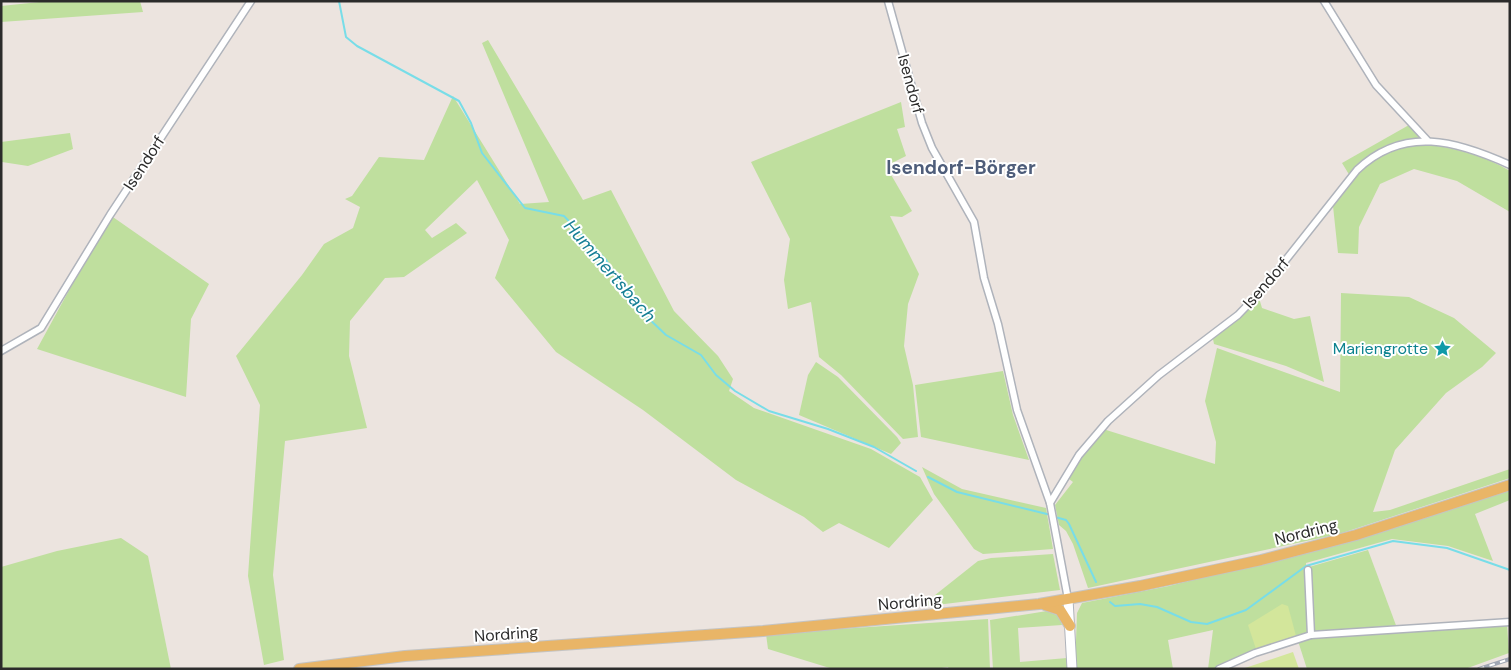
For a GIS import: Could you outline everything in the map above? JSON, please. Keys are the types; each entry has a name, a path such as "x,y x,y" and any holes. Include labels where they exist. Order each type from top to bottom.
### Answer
{"main road":[{"name":"Nordring","path":"299,669 405,656 763,631 1039,604 1261,560 1346,538 1510,485"},
{"path":"1039,604 1060,610 1070,626"}],"street":[{"name":"Isendorf","path":"1,351 41,328 110,215 251,1"},
{"name":"Isendorf","path":"888,1 922,123 932,148 974,222 984,278 998,324 1017,410 1051,507 1068,599 1072,669"},
{"path":"1324,1 1376,85 1427,140"},
{"name":"Isendorf","path":"1051,507 1079,455 1108,421 1159,375 1238,315 1262,290 1357,170 1369,158 1404,143 1427,140 1442,142 1486,155 1510,165"},
{"path":"1308,570 1311,635"},
{"path":"1219,669 1255,653 1311,635 1510,622"}],"green space":[{"path":"49,1 140,1 143,12 1,22 1,6"},
{"path":"488,40 583,200 611,190 674,311 718,356 733,379 729,391 754,408 871,449 920,477 933,500 889,548 839,523 823,532 804,517 736,480 643,410 556,352 495,278 509,240 477,180 425,230 432,238 456,223 467,233 404,277 385,278 350,321 349,356 367,428 285,441 273,575 284,660 264,665 248,576 260,405 236,356 302,275 324,244 353,228 360,207 345,199 352,196 379,157 424,160 453,96 520,204 549,202 482,43"},
{"path":"901,102 905,127 897,129 906,156 886,166 912,211 902,217 890,216 919,274 908,304 904,346 913,385 918,437 903,439 841,375 819,357 811,302 788,309 784,280 790,239 751,162"},
{"path":"1409,125 1424,144 1468,153 1510,171 1510,212 1457,181 1414,169 1380,184 1359,227 1358,254 1338,253 1333,206 1353,181 1342,163"},
{"path":"70,133 73,149 28,166 2,162 1,142"},
{"path":"110,215 209,284 191,319 186,397 37,349"},
{"path":"1341,293 1409,297 1454,318 1496,353 1482,367 1446,393 1395,450 1373,512 1390,510 1510,469 1510,478 1339,534 1088,588 1073,544 1066,531 1059,525 1055,505 1073,482 1069,479 1081,457 1103,429 1215,464 1216,442 1205,401 1217,348 1340,392"},
{"path":"1259,298 1262,308 1294,319 1310,316 1324,382 1286,366 1214,344 1213,339"},
{"path":"816,362 838,377 897,437 901,443 891,454 799,415 808,375"},
{"path":"1003,371 1013,415 1029,460 921,437 915,385"},
{"path":"922,467 962,489 1046,508 1053,549 983,554 974,549 934,494"},
{"path":"1510,489 1510,500 1475,514 1493,561 1448,546 1392,539 1306,563 1309,633 1254,650 1214,669 1208,669 1213,630 1168,640 1173,669 1075,669 1077,613 1082,603 1169,586 1401,526"},
{"path":"121,538 148,556 171,669 1,669 1,567 57,551"},
{"path":"1368,550 1397,628 1312,634 1309,567"},
{"path":"1053,554 1060,590 920,607 978,561 991,558"},
{"path":"1282,604 1288,606 1296,636 1256,649 1248,625"},
{"path":"1047,611 1059,616 1062,625 1018,628 1020,662 1067,658 1067,669 993,669 990,620"},
{"path":"988,619 990,669 949,669 948,667 935,669 833,669 768,649 766,634"},
{"path":"1507,624 1509,653 1465,669 1307,669 1298,641 1312,637"},
{"path":"1293,652 1299,669 1242,669"}],"waterway":[{"name":"Hummertsbach","path":"339,1 346,37 357,46 459,101 471,123 482,153 525,208 564,216 606,260 629,296 666,335 701,355 716,375 735,391 769,411 828,429 874,447 916,471"},
{"name":"Hummertsbach","path":"928,477 957,492 1051,515"},
{"name":"Hummertsbach","path":"1055,517 1066,520 1069,524 1096,582"},
{"name":"Hummertsbach","path":"1110,602 1115,606 1140,604 1157,607 1191,622 1207,624 1246,610 1306,566 1393,541 1447,548 1510,570"}],"railway":[{"path":"1479,669 1510,659"}],"place":[{"name":"Mariengrotte","path":"1442,348"}],"district":[{"name":"Isendorf-Börger","path":"961,167"}]}
